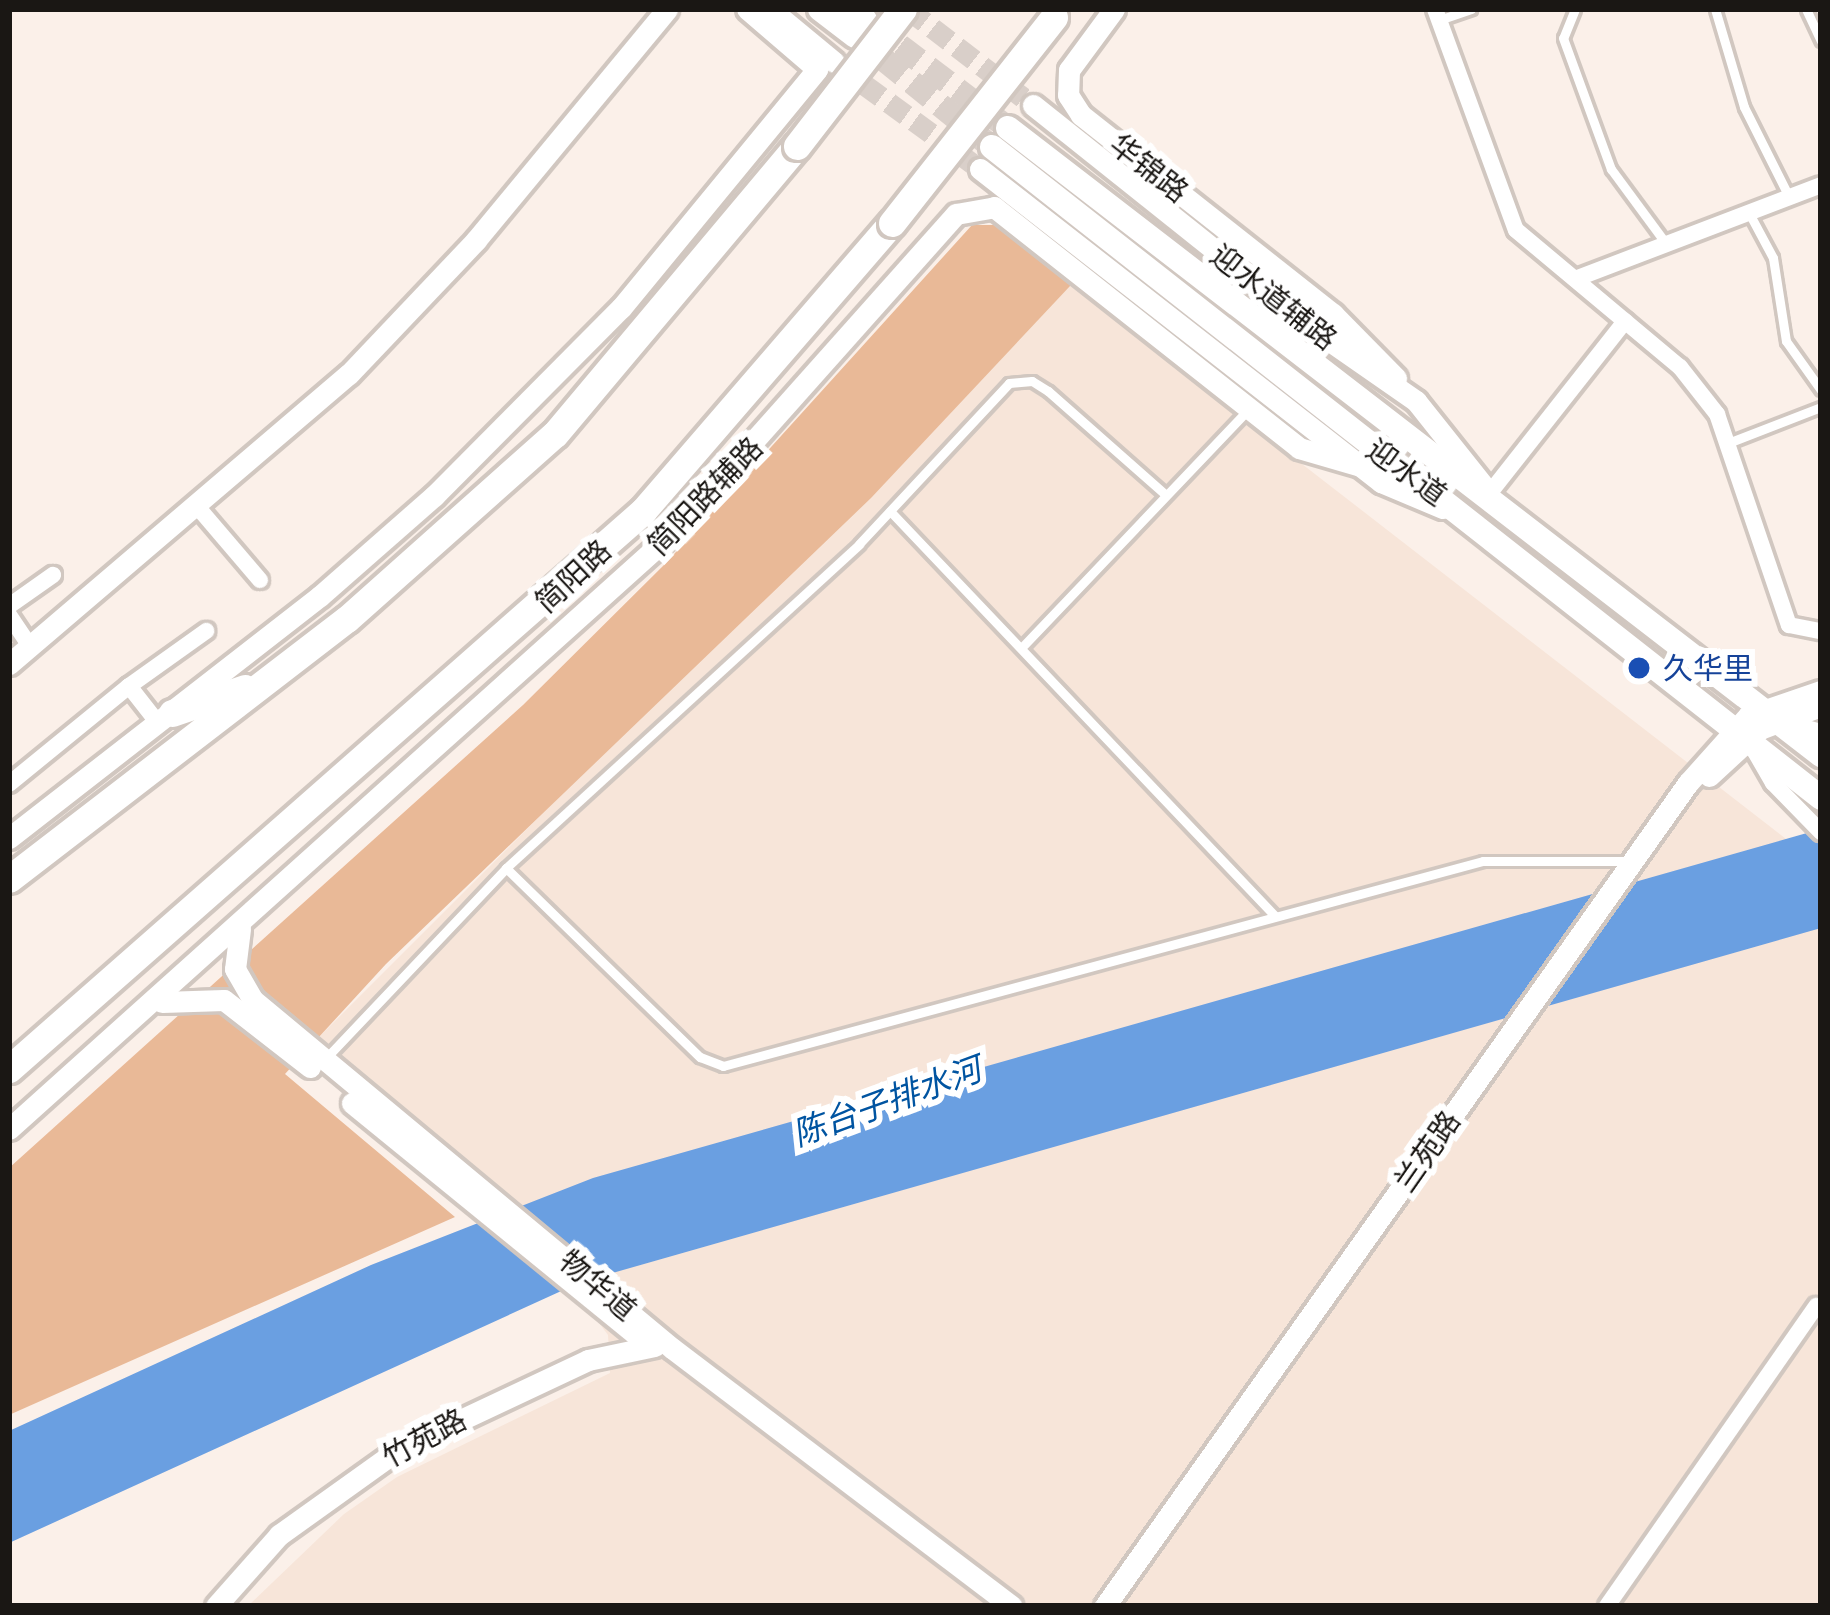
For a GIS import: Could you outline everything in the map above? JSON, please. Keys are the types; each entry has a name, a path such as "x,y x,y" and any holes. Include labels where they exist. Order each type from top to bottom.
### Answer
{"highway":[{"path":"9,879 272,678 555,434 797,146 903,9"},
{"name":"简阳路","path":"9,1069 84,1008 643,511 892,223 1058,13"},
{"path":"165,718 272,678"},
{"path":"9,1092 84,1008"}],"main road":[{"path":"820,9 857,22"},
{"name":"迎水道","path":"994,148 1492,499 1821,755"},
{"name":"迎水道","path":"994,148 1476,522 1821,798"}],"street":[{"path":"9,664 349,374 476,240 667,9"},
{"path":"747,9 825,65"},
{"path":"770,9 825,65"},
{"name":"华锦路","path":"1114,9 1069,70 1068,95 1081,115 1333,314 1416,401"},
{"path":"1437,15 1516,230 1680,367 1728,443 1789,625 1821,631"},
{"path":"10,836 320,596 533,400 681,239 825,65"},
{"name":"迎水道辅路","path":"1033,105 1321,335 1416,401 1492,499"},
{"path":"994,148 1361,466 1476,522"},
{"path":"1575,279 1821,185"},
{"name":"简阳路辅路","path":"9,1130 240,929 670,535 956,214 994,207 1299,448 1361,466"},
{"path":"1492,499 1625,321"},
{"path":"195,504 260,580"},
{"path":"30,646 9,610 53,574"},
{"path":"9,784 129,686 206,631"},
{"path":"129,686 165,718"},
{"path":"1815,827 1773,783 1741,732 1821,691"},
{"path":"1770,714 1821,706"},
{"path":"1770,714 1821,731"},
{"name":"兰苑路","path":"1105,1606 1631,869 1741,732"},
{"name":"物华道","path":"240,929 236,969 243,987 319,1066"},
{"name":"物华道","path":"156,1004 224,1000 319,1066 662,1350 990,1606"},
{"name":"兰苑路","path":"1116,1606 1520,1026"},
{"path":"1607,1606 1816,1306"},
{"name":"物华道","path":"662,1350 1012,1606"},
{"name":"竹苑路","path":"216,1606 279,1535 399,1449 573,1366 662,1350"},
{"name":"竹苑路","path":"230,1606 290,1539 380,1472 538,1390 617,1360 662,1350"}],"lane":[{"path":"1437,15 1471,9"},
{"path":"1575,9 1563,38 1611,169 1667,245"},
{"path":"1715,9 1744,107 1789,197"},
{"path":"1806,9 1821,41"},
{"path":"1749,213 1773,258 1786,341 1821,390"},
{"path":"319,1066 506,868 890,511 1009,382 1031,381 1166,495"},
{"path":"1728,443 1821,407"},
{"path":"1024,644 1250,409"},
{"path":"890,511 1024,644 1275,916"},
{"path":"506,868 700,1057 723,1066 1483,861 1631,869"}],"shaded area":[{"path":"972,225 996,225 1071,285 871,498 386,964 285,1074 455,1217 9,1415 9,1168 523,705 666,563"},
{"path":"1071,285 1821,866 1821,1606 248,1606 344,1514 397,1477 610,1373 608,1335 495,1183 314,1042"}],"water":[{"name":"陈台子排水河","path":"1821,829 1821,928 581,1282 9,1543 9,1431 371,1265 593,1178"}],"tunnel":[{"path":"908,9 1033,105"},
{"path":"871,24 1008,128"},
{"path":"856,37 992,147"},
{"path":"839,66 980,169"}],"place":[{"name":"久华里","path":"1639,668"}]}
